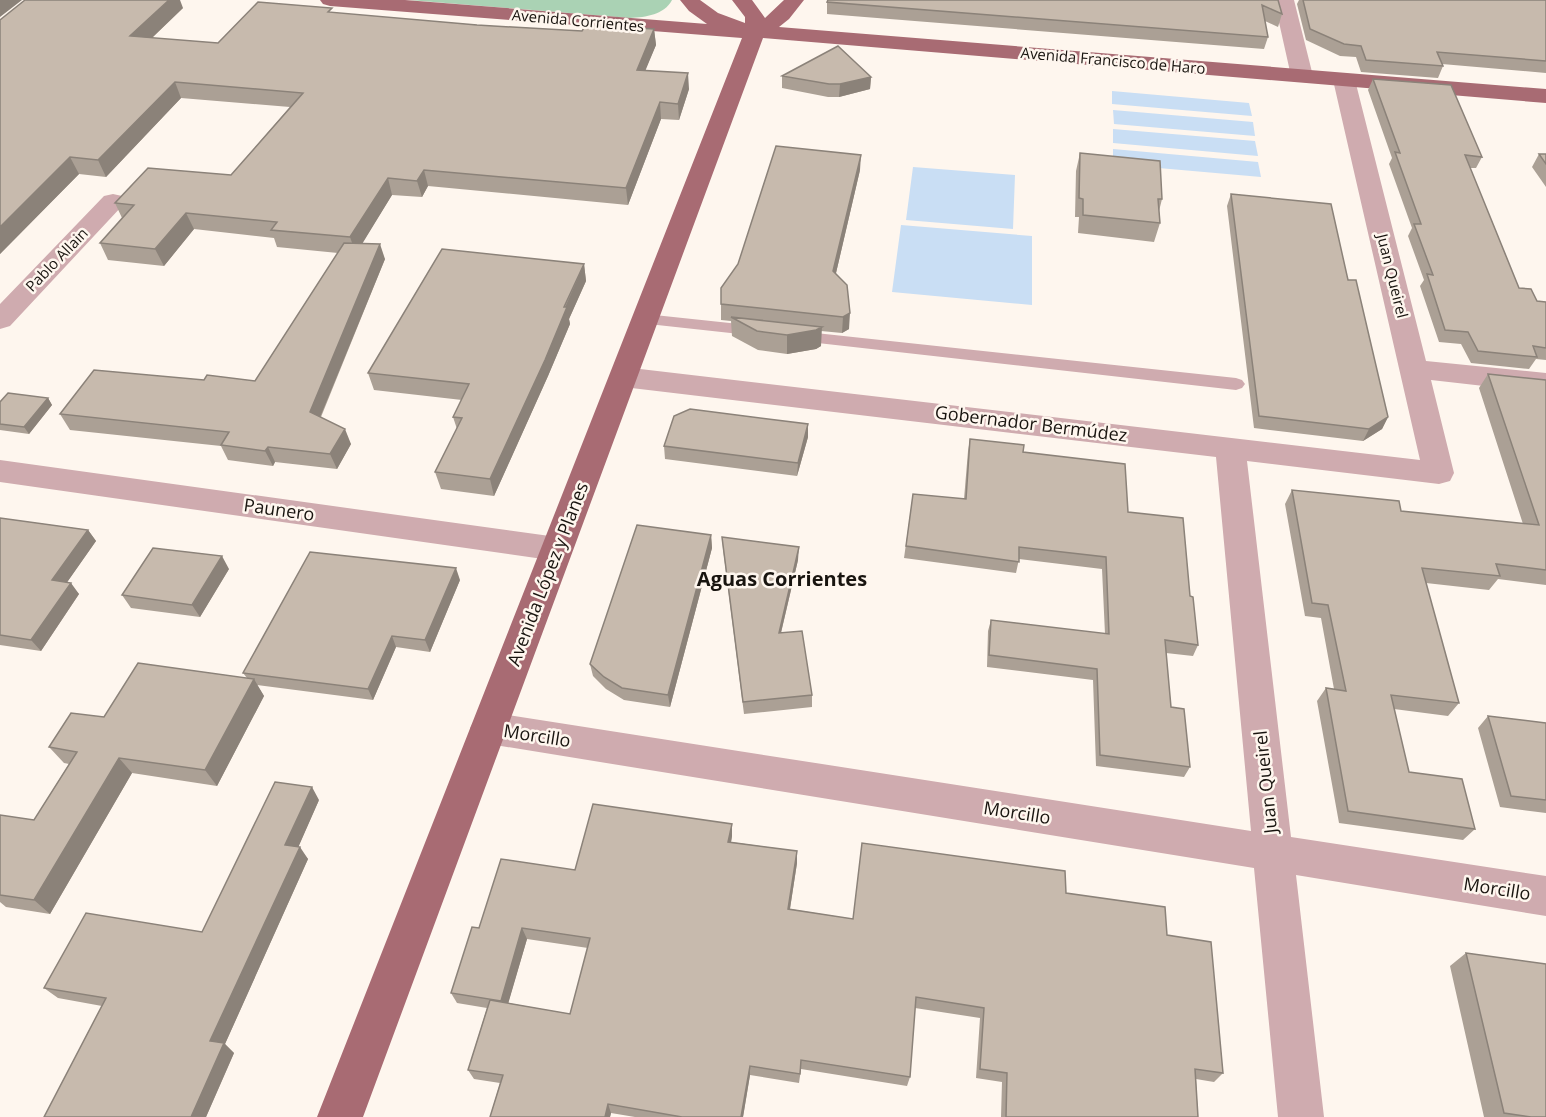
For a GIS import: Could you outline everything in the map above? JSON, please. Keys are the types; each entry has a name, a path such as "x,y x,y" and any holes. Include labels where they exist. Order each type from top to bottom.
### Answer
{"main road":[{"name":"Avenida Corrientes","path":"330,0 713,32 755,31"},
{"name":"Avenida Francisco de Haro","path":"690,0 706,15 728,25 755,31 1546,96"},
{"path":"742,0 755,17 755,31 774,21 789,9 794,0"},
{"name":"Avenida López y Planes","path":"340,1117 755,31"}],"street":[{"path":"1284,0 1302,76"},
{"name":"Juan Queirel","path":"1344,80 1439,473"},
{"name":"Pablo Allain","path":"0,320 113,201"},
{"path":"1414,369 1546,383"},
{"name":"Gobernador Bermúdez","path":"623,377 1439,473"},
{"name":"Juan Queirel","path":"1230,448 1301,1117"},
{"name":"Paunero","path":"0,471 557,549"},
{"name":"Morcillo","path":"489,728 1273,855 1546,896"}],"lane":[{"path":"645,319 1236,384"}],"green space":[{"path":"409,0 672,0 659,12 630,18"}],"water":[{"path":"1112,91 1249,103 1252,116 1112,104"},
{"path":"1113,110 1253,122 1255,136 1114,124"},
{"path":"1113,129 1255,141 1258,156 1113,143"},
{"path":"1113,149 1258,162 1261,177 1113,164"},
{"path":"913,167 1015,175 1013,229 906,220"},
{"path":"901,225 1032,236 1032,305 892,292"}],"building":[{"path":"25,0 169,0 130,36 218,43 258,2 332,8 328,12 477,25 582,31 586,25 654,29 637,70 688,73 678,104 660,102 626,188 424,170 417,181 388,178 350,237 271,230 277,222 186,213 155,249 100,243 134,205 115,203 148,168 231,175 303,93 175,82 98,160 70,157 0,227 0,20"},
{"path":"828,0 1278,0 1282,14 1262,5 1268,37 827,2"},
{"path":"1303,0 1546,0 1546,61 1437,52 1443,66 1366,60 1361,46 1344,44 1310,29"},
{"path":"838,46 871,77 840,84 829,84 782,76"},
{"path":"1373,79 1451,85 1482,157 1465,155 1519,288 1531,289 1537,301 1546,302 1546,348 1533,346 1537,357 1478,351 1468,332 1445,330 1427,274 1433,275 1414,224 1421,224 1395,152 1400,153"},
{"path":"776,146 861,155 833,271 847,285 850,313 843,317 721,304 721,288 738,264"},
{"path":"1080,153 1160,161 1162,199 1158,199 1160,223 1083,215 1083,199 1079,198"},
{"path":"1539,154 1546,154 1546,164"},
{"path":"1231,194 1331,204 1348,280 1356,280 1388,417 1369,429 1259,416"},
{"path":"344,243 380,244 310,412 345,429 330,454 268,447 265,451 221,445 229,432 60,414 94,370 204,380 207,375 255,381"},
{"path":"442,249 584,264 564,307 567,307 545,360 490,479 435,472 462,418 453,417 469,384 368,373"},
{"path":"731,317 822,327 787,335 757,331"},
{"path":"1488,374 1546,380 1546,570 1496,564 1500,576 1422,568 1459,703 1391,695 1409,772 1462,779 1475,829 1348,811 1326,688 1346,691 1328,605 1312,603 1292,490 1399,501 1401,511 1539,525"},
{"path":"8,393 48,398 24,427 0,424 0,402"},
{"path":"690,409 808,424 798,463 664,446 674,416"},
{"path":"970,439 1024,445 1023,452 1125,464 1128,512 1183,518 1190,596 1193,597 1198,645 1165,640 1171,707 1184,709 1190,767 1100,755 1097,669 989,655 991,620 1109,634 1106,557 1019,547 1019,562 906,546 913,494 966,499"},
{"path":"0,518 88,530 52,580 71,583 31,640 0,635"},
{"path":"637,525 711,535 668,695 622,688 604,677 590,664"},
{"path":"722,537 799,547 779,633 802,631 812,695 743,702"},
{"path":"153,548 222,556 192,605 122,595"},
{"path":"310,552 456,568 425,640 392,636 368,689 243,673"},
{"path":"138,663 254,679 205,770 119,758 34,900 0,895 0,815 34,820 77,752 49,747 71,713 104,717"},
{"path":"1488,716 1546,723 1546,800 1511,796"},
{"path":"275,782 312,787 285,845 300,847 210,1041 224,1043 191,1117 44,1117 106,998 44,988 86,913 202,932"},
{"path":"593,804 732,824 728,842 797,851 788,909 853,919 862,843 1065,871 1066,893 1165,907 1167,935 1211,942 1223,1073 1195,1069 1198,1117 1006,1117 1007,1073 980,1069 984,1008 916,997 910,1077 801,1060 800,1074 750,1066 741,1117 682,1117 608,1104 605,1117 490,1117 503,1075 468,1070 490,1000 570,1014 590,938 522,928 501,1001 451,993 472,927 479,928 501,859 575,870"},
{"path":"1466,953 1546,964 1546,1117 1504,1113"}],"district":[{"name":"Aguas Corrientes","path":"782,579"}]}
